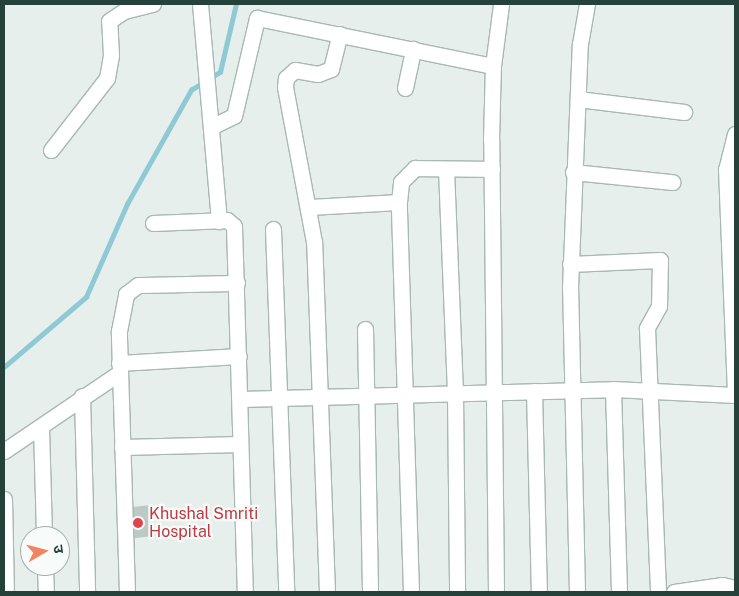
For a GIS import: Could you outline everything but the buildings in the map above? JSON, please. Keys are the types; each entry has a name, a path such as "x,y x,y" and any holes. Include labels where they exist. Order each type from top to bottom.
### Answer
{"street":[{"path":"51,150 107,78 111,55 109,21 124,11 153,4"},
{"path":"496,592 492,392 493,66 502,4"},
{"path":"577,592 570,264 573,172 587,4"},
{"path":"200,8 220,220"},
{"path":"211,127 234,116 257,18 493,66"},
{"path":"327,592 322,396 314,242 286,78 295,70 318,74 331,69 340,34"},
{"path":"405,88 413,49"},
{"path":"578,99 684,112"},
{"path":"240,399 366,394 613,389 735,395 726,169 735,134"},
{"path":"411,592 399,202 407,173 415,168 492,169"},
{"path":"446,169 455,392 457,592"},
{"path":"573,172 672,182"},
{"path":"309,207 399,202"},
{"path":"153,223 227,220 234,226 245,592"},
{"path":"272,230 286,592"},
{"path":"570,264 660,260 659,306 647,328 658,592"},
{"path":"126,592 119,368 121,309 131,288 237,283"},
{"path":"365,329 370,592"},
{"path":"4,451 41,427 119,368 239,356"},
{"path":"613,389 619,592"},
{"path":"534,391 539,592"},
{"path":"82,396 87,592"},
{"path":"41,427 44,526"},
{"path":"122,447 240,444"},
{"path":"4,499 6,592"},
{"path":"45,576 46,592"},
{"path":"674,592 735,585"}],"waterway":[{"path":"4,367 86,297 127,204 191,90 220,72 236,4"}],"place":[{"name":"Khushal Smriti Hospital","path":"138,523"}]}
